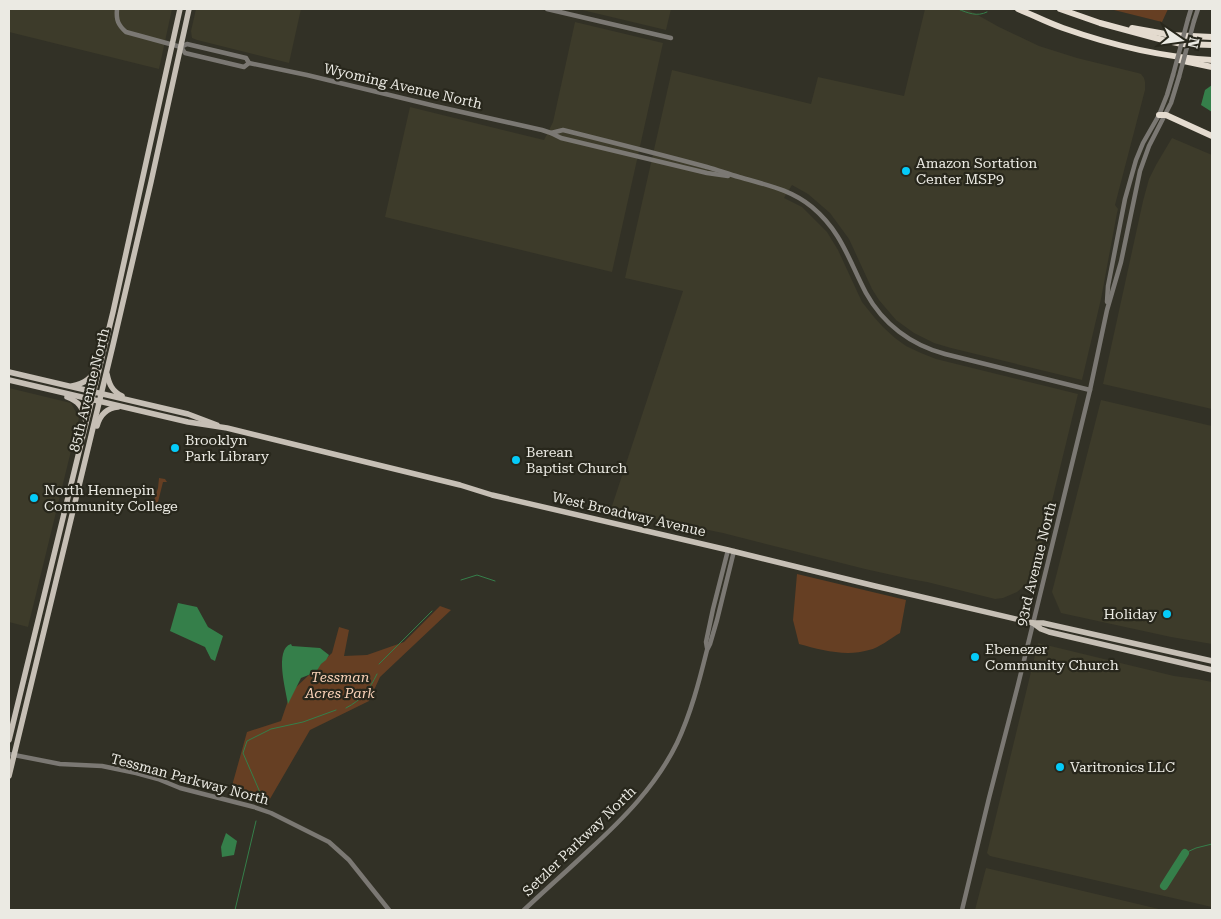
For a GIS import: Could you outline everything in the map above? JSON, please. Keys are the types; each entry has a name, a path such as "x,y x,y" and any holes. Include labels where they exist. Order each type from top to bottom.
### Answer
{"highway":[{"path":"1018,9 1061,28 1127,48 1212,60"},
{"path":"1060,9 1100,23 1163,40 1182,44 1212,45"},
{"path":"1100,23 1171,35 1212,37"},
{"path":"1161,54 1185,62 1212,67"},
{"path":"1163,115 1212,136"}],"main road":[{"name":"85th Avenue North","path":"9,740 112,312 180,9"},
{"name":"85th Avenue North","path":"9,776 11,754 107,372 189,9"},
{"path":"70,386 85,382 92,376 107,319 112,312"},
{"name":"West Broadway Avenue","path":"9,372 200,417 221,426 460,485 492,495 731,550 880,588 1212,661"},
{"path":"107,372 113,390 129,400"},
{"name":"West Broadway Avenue","path":"9,380 200,425 221,426"},
{"path":"40,388 77,401 84,411 85,423"},
{"path":"70,524 76,512 100,417 114,408 127,408"},
{"name":"West Broadway Avenue","path":"1033,623 1049,632 1212,670"}],"street":[{"name":"Wyoming Avenue North","path":"118,9 117,20 126,32 181,46 188,44 246,58 249,64"},
{"path":"547,9 671,38"},
{"name":"93rd Avenue North","path":"962,910 1090,390 1107,310 1121,262 1140,171 1163,115 1191,9"},
{"name":"93rd Avenue North","path":"1107,310 1108,286 1130,178 1140,149 1173,98 1198,9"},
{"name":"Wyoming Avenue North","path":"181,46 186,53 244,67 249,64 307,75 552,133 561,138 707,173 739,177"},
{"name":"Wyoming Avenue North","path":"552,133 563,130 709,167 782,189 801,199 821,215 839,236 866,293 886,322 907,338 938,352 1090,390"},
{"name":"Setzler Parkway North","path":"524,910 627,814 655,780 672,753 692,706 717,620 731,550"},
{"name":"Tessman Parkway North","path":"11,754 60,764 102,766 136,773 180,788 271,812 329,842 349,860 389,910"}],"shaded area":[{"path":"9,9 172,9 159,69 9,32"},
{"path":"196,9 301,9 289,63 192,38 191,31"},
{"path":"578,9 671,9 666,30"},
{"path":"925,9 967,9 1039,46 1077,58 1141,74 1145,82 1145,90 1115,205 1118,209 1101,299 1082,380 951,348 934,343 914,333 896,320 879,300 849,239 830,213 808,194 792,185 784,198 802,207 827,232 838,250 862,302 883,327 906,346 936,359 1078,394 1036,567 1024,586 1017,592 1003,598 995,599 865,569 723,533 611,509 683,291 625,278 672,70 811,104 818,77 904,96"},
{"path":"575,22 663,43 612,272 385,217 410,107 544,140 553,122"},
{"path":"1212,85 1212,112 1201,105 1205,90"},
{"path":"1172,138 1212,155 1212,409 1103,384 1149,179"},
{"name":"North Hennepin Community College","path":"9,388 71,403 79,418 28,627 9,622"},
{"path":"1101,400 1212,426 1212,644 1061,613 1052,592"},
{"path":"178,603 197,607 208,627 223,636 215,661 211,659 205,647 170,631"},
{"path":"1038,643 1174,676 1212,682 1212,907 990,856 987,853"},
{"path":"291,644 292,646 320,648 329,655 316,672 301,678 288,704 282,662 286,647"},
{"path":"226,833 237,841 234,855 222,857 221,847"},
{"path":"986,868 1163,910 975,910"}],"green space":[{"path":"1110,9 1168,9 1162,22"},
{"path":"159,478 165,479 167,482 163,482 155,511 151,510"},
{"path":"797,574 906,600 900,633 873,649 851,653 834,652 799,644 793,620"},
{"name":"Tessman Acres Park","path":"440,606 451,610 380,677 369,701 310,730 267,804 230,793 247,732 281,721 291,692 332,653 339,627 349,630 344,656 367,655 404,642"}],"waterway":[{"path":"958,9 976,14 987,12"},
{"path":"461,580 477,575 495,581"},
{"path":"379,664 432,611"},
{"path":"346,708 365,694 377,674"},
{"path":"261,800 262,797 243,753 247,741 271,729 303,722 336,710"},
{"path":"235,910 256,821"},
{"path":"1185,853 1212,844"},
{"path":"1164,886 1185,853"}],"place":[{"name":"Amazon Sortation Center MSP9","path":"906,171"},
{"name":"Brooklyn Park Library","path":"175,448"},
{"name":"Berean Baptist Church","path":"516,460"},
{"name":"North Hennepin Community College","path":"34,498"},
{"name":"Holiday","path":"1167,614"},
{"name":"Ebenezer Community Church","path":"975,657"},
{"name":"Varitronics LLC","path":"1060,767"}]}
